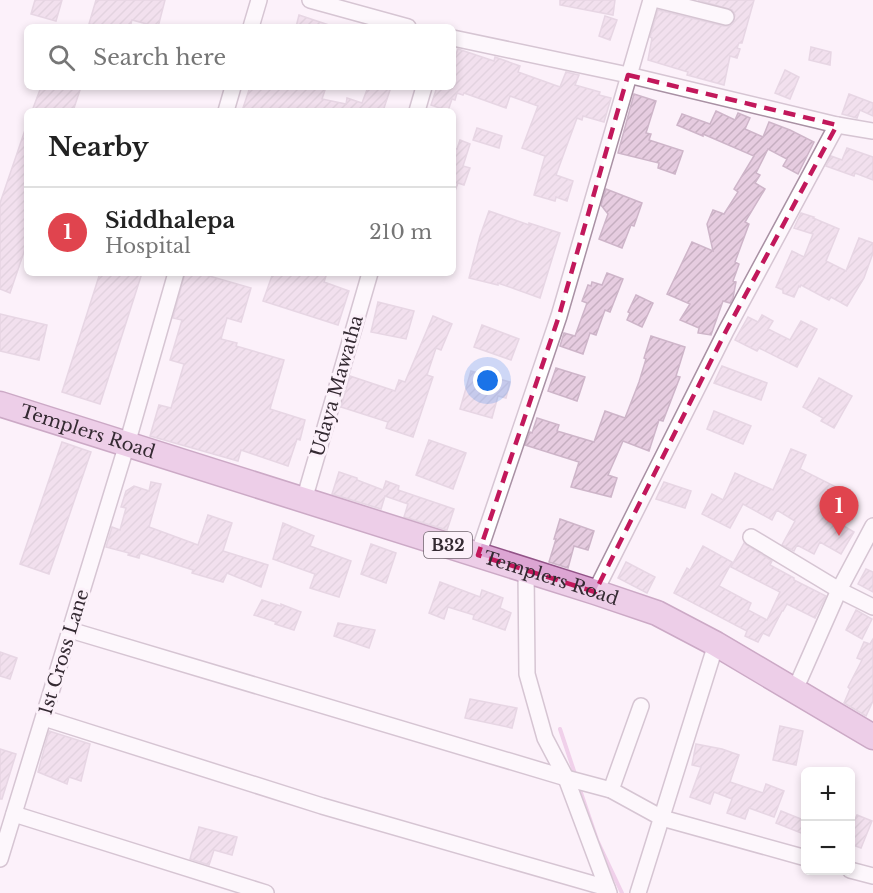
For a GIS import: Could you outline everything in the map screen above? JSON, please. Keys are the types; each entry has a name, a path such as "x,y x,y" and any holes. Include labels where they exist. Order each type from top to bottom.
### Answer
{"main road":[{"name":"Templers Road","path":"0,404 657,613 716,644 873,737"}],"street":[{"path":"252,24 259,0"},
{"path":"310,0 397,24"},
{"path":"478,555 559,316 651,0"},
{"path":"658,0 726,17"},
{"path":"456,39 628,75 837,125 873,131"},
{"path":"227,108 232,90"},
{"path":"418,108 423,90"},
{"path":"596,592 726,331 837,125"},
{"name":"1st Cross Lane","path":"0,860 127,444 175,276"},
{"name":"Udaya Mawatha","path":"304,500 369,276"},
{"path":"794,692 839,590 873,526"},
{"path":"751,537 839,590 873,607"},
{"path":"526,570 527,674 545,738 575,780 608,890"},
{"path":"70,630 611,790 662,818 801,857"},
{"path":"638,893 716,644"},
{"path":"611,790 641,706"},
{"path":"44,718 322,806 608,890"},
{"path":"14,814 266,893"},
{"path":"855,871 873,876"}],"highlighted area":[{"path":"628,75 837,125 726,331 595,592 478,555 559,316"}],"building":[{"path":"35,0 62,0 56,21 31,14"},
{"path":"96,0 165,0 159,24 132,20 131,24 89,24"},
{"path":"560,0 615,0 613,15 560,5"},
{"path":"698,0 754,0 742,43 739,43 737,48 740,49 737,58 730,56 724,85 687,75 688,72 648,60 652,38 650,37 658,10 724,26 733,23 735,15 732,10"},
{"path":"299,15 326,24 297,24"},
{"path":"605,16 617,20 610,40 599,36"},
{"path":"811,47 831,52 830,65 809,60"},
{"path":"458,49 494,61 495,57 520,66 518,72 560,87 566,72 579,75 575,85 600,92 599,95 611,98 604,122 583,116 582,120 577,118 556,175 573,181 567,201 556,197 555,201 534,195 545,156 522,148 538,106 510,96 506,108 464,93 463,95 457,93 449,108 431,105 436,90 456,90"},
{"path":"785,70 799,77 790,99 775,93"},
{"path":"40,90 80,90 74,108 33,108"},
{"path":"249,90 325,90 322,99 346,104 347,98 362,103 367,90 390,90 384,108 243,108"},
{"path":"634,94 656,101 646,133 651,134 649,140 683,151 675,174 658,168 659,163 618,153"},
{"path":"849,94 873,103 873,116 860,110 857,118 842,114"},
{"path":"716,111 735,120 738,113 750,118 745,129 763,137 769,122 814,142 798,174 783,166 787,159 768,149 756,173 760,175 755,183 765,189 745,222 749,224 735,262 739,264 733,281 736,282 733,298 730,303 723,301 711,335 698,333 699,328 680,320 690,304 667,294 692,242 713,251 707,224 713,210 724,214 738,192 734,189 754,156 677,125 682,114 710,124"},
{"path":"477,128 502,136 499,148 473,140"},
{"path":"24,133 24,252 10,293 0,289 0,203"},
{"path":"460,140 470,144 463,166 470,168 464,185 458,183 456,188 456,149"},
{"path":"847,148 873,157 873,180 826,166 831,156 842,160"},
{"path":"606,189 642,203 634,226 631,225 622,248 599,239 608,214 601,205"},
{"path":"489,211 560,233 540,298 498,283 498,285 469,278"},
{"path":"801,213 839,229 826,261 846,271 859,238 873,243 873,253 864,278 847,306 831,297 829,300 801,285 794,297 783,293 783,290 776,287 792,251 804,257 813,234 794,228"},
{"path":"607,273 623,279 610,312 605,310 596,335 590,333 583,354 560,346 564,333 575,336 587,303 582,301 588,285 591,286 592,282 602,285"},
{"path":"99,276 141,276 100,404 62,392"},
{"path":"184,276 209,276 251,288 241,322 227,318 221,339 237,343 236,346 284,360 270,409 305,420 300,440 297,439 288,466 241,450 238,461 150,436 159,405 171,408 184,364 170,360 182,320 173,318"},
{"path":"272,276 326,276 324,282 349,291 338,325 263,301"},
{"path":"636,295 653,303 642,327 627,320"},
{"path":"378,302 414,311 406,339 371,332"},
{"path":"0,314 47,325 39,360 0,351"},
{"path":"762,315 773,321 768,329 790,340 801,321 817,329 797,367 759,348 757,351 735,340 748,317 758,322"},
{"path":"433,316 452,324 441,350 436,348 427,375 433,377 413,437 386,428 388,422 341,407 350,376 395,391 399,380 405,382"},
{"path":"482,325 519,339 511,360 474,347"},
{"path":"651,336 685,347 676,376 680,377 663,421 659,420 649,451 623,441 608,475 617,478 611,497 571,487 579,462 525,445 537,418 559,425 557,431 594,442 605,411 625,418 639,382"},
{"path":"722,366 767,383 761,400 714,383"},
{"path":"556,368 585,377 577,401 548,391"},
{"path":"471,371 510,382 506,398 498,396 492,418 460,409"},
{"path":"819,378 852,396 834,428 821,421 823,418 803,407"},
{"path":"714,411 751,426 743,444 707,429"},
{"path":"429,440 466,453 453,489 416,475"},
{"path":"62,442 91,452 49,574 20,564"},
{"path":"791,449 806,455 800,469 842,490 830,514 834,516 832,519 854,532 841,554 820,542 814,554 797,545 794,551 782,545 795,521 777,510 772,520 743,504 730,528 702,514 712,494 723,500 735,473 773,490"},
{"path":"339,472 383,490 386,481 399,486 398,490 454,509 447,530 404,517 408,504 385,496 381,509 332,494"},
{"path":"151,482 161,484 149,527 198,545 208,515 232,523 223,551 268,565 261,587 227,573 223,582 140,553 139,558 106,547 112,527 120,530 126,508 121,507 126,491 134,486 149,491"},
{"path":"664,482 691,491 685,508 656,499"},
{"path":"560,519 594,531 588,550 574,546 568,568 549,562"},
{"path":"283,523 314,536 310,546 351,561 339,597 310,588 315,574 273,559"},
{"path":"744,543 772,561 770,565 826,596 815,618 787,604 769,636 763,633 758,642 745,636 747,631 674,593 687,568 690,570 703,546 732,562 719,586 751,603 748,610 767,620 780,592 731,567"},
{"path":"371,544 396,553 386,583 361,574"},
{"path":"626,562 655,577 647,593 618,578"},
{"path":"866,569 873,572 873,592 858,584"},
{"path":"440,582 480,597 482,590 503,598 500,608 511,613 505,630 473,619 474,615 448,607 444,619 429,613"},
{"path":"262,600 301,612 294,630 254,615"},
{"path":"856,610 872,619 862,639 846,630"},
{"path":"338,623 375,630 369,648 334,636"},
{"path":"873,639 873,701 866,716 844,703 850,689 848,687 862,660 857,658 864,642 870,644"},
{"path":"0,652 17,658 10,679 0,676"},
{"path":"470,699 517,708 512,728 465,718"},
{"path":"780,726 803,731 796,765 773,760"},
{"path":"49,731 90,744 81,781 69,777 67,784 38,772"},
{"path":"696,744 739,755 730,782 763,793 766,784 784,791 774,817 749,808 745,819 727,813 732,799 714,792 710,804 690,797 701,767 692,765"},
{"path":"0,749 16,754 2,799 0,799"},
{"path":"781,811 801,819 801,833 776,823"},
{"path":"857,815 872,821 861,848 855,846"},
{"path":"199,827 237,837 232,855 214,850 209,865 190,859"}],"waterway":[{"path":"560,729 576,777"},
{"path":"579,787 597,840 622,893"}],"place":[{"name":"Siddhalepa","path":"839,536"}]}
